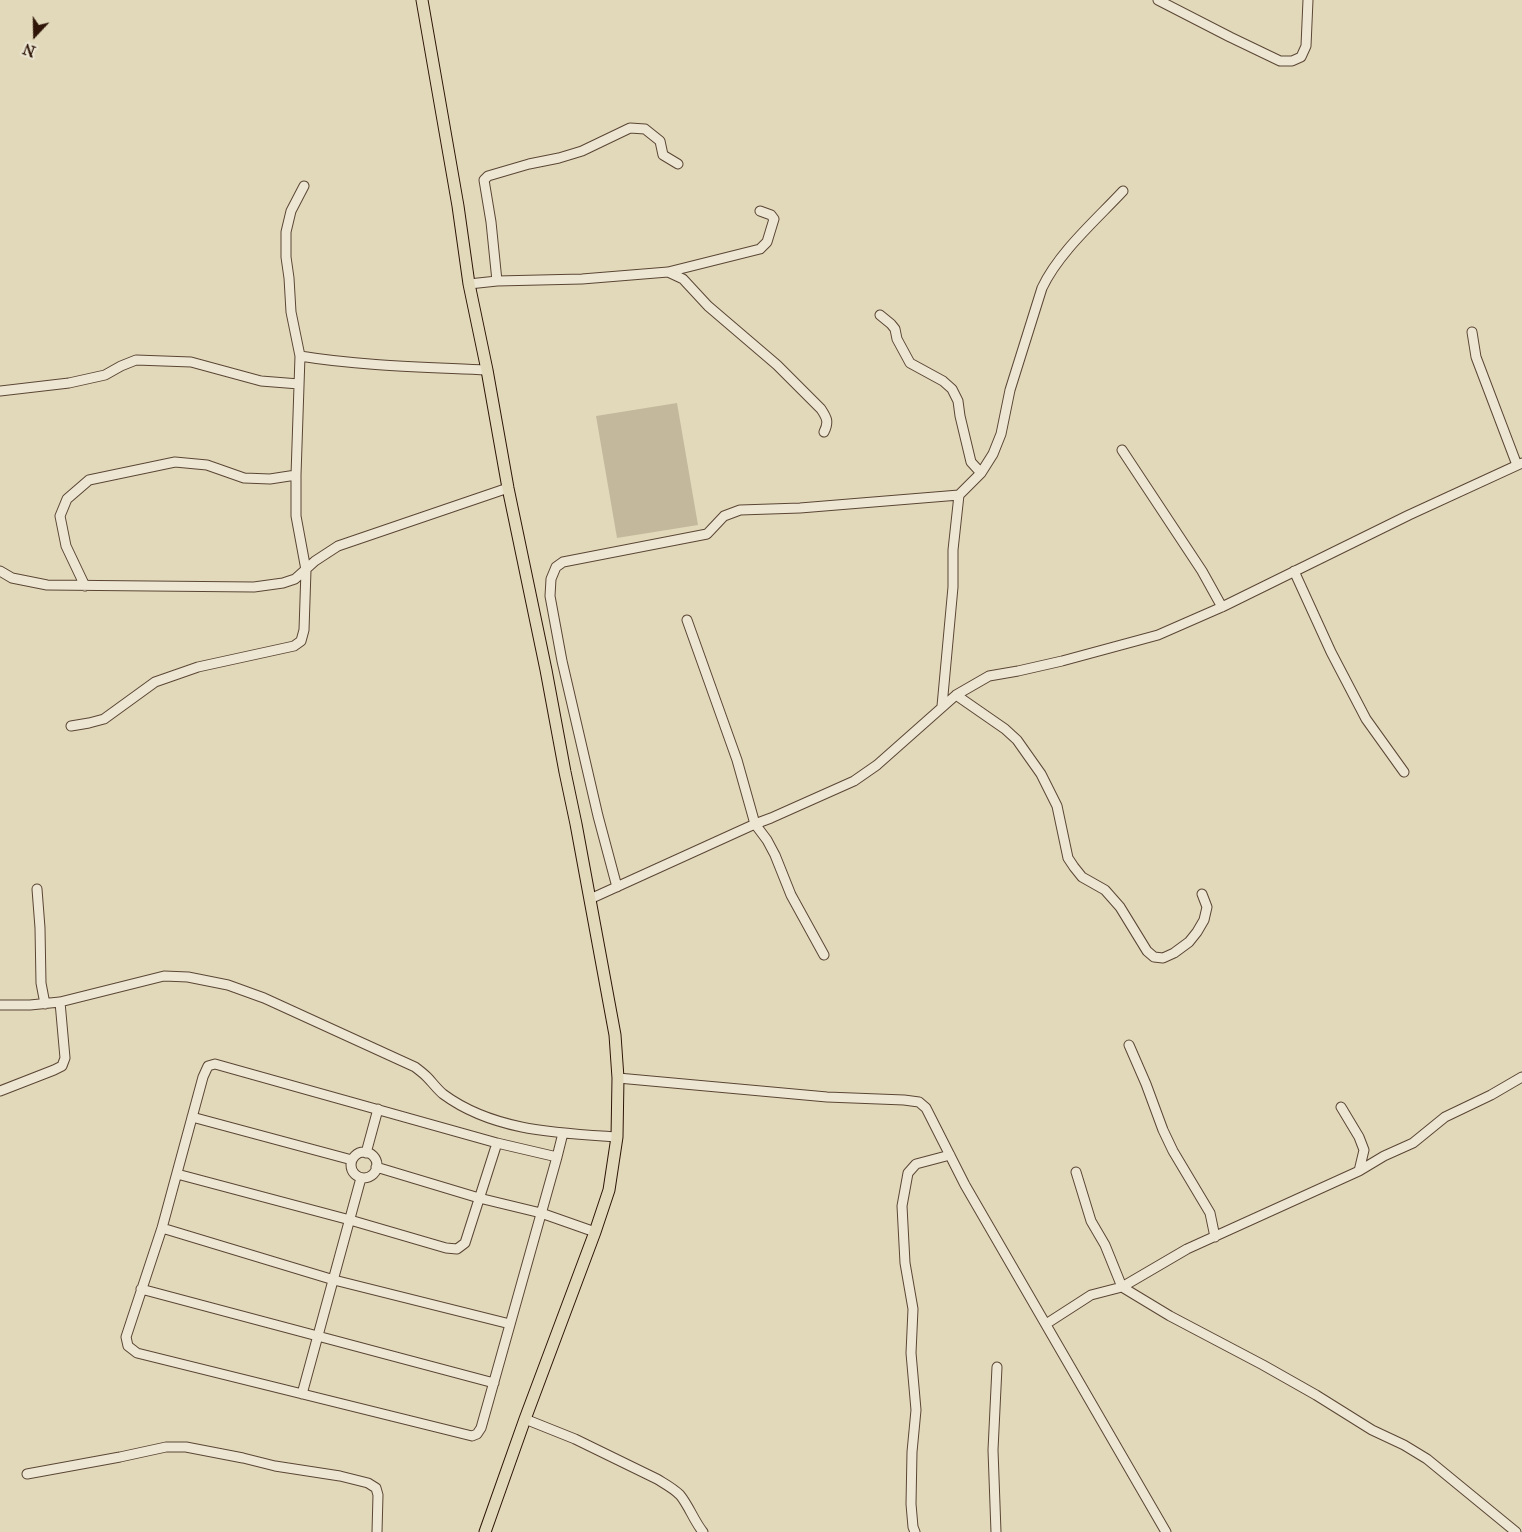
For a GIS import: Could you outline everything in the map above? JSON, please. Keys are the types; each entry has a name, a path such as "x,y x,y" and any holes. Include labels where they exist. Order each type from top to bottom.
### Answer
{"main road":[{"path":"422,0 470,284 508,488 546,670 615,1036 618,1078 617,1137 609,1190 485,1532"}],"street":[{"path":"1158,0 1230,38 1280,61 1292,61 1301,57 1306,46 1308,0"},
{"path":"498,281 484,180 488,176 582,151 630,128 645,129 660,141 663,155 678,164"},
{"path":"71,726 104,719 155,682 198,667 294,646 301,641 304,630 306,570 296,516 300,356 291,312 286,257 286,232 291,211 304,186"},
{"path":"942,706 953,587 953,550 959,495 981,473 993,454 1001,434 1010,390 1042,288 1050,273 1065,254 1123,192"},
{"path":"470,284 668,272 760,249 767,242 774,219 771,215 760,211"},
{"path":"668,272 683,279 708,306 777,365 821,409 827,418 824,432"},
{"path":"880,316 895,329 897,339 910,364 943,381 952,389 958,401 971,462 981,473"},
{"path":"590,899 854,781 877,765 956,695 989,676 1062,661 1158,635 1222,608 1409,515 1519,464 1476,357 1472,332"},
{"path":"300,356 323,360 402,366 487,370"},
{"path":"0,390 69,383 106,376 121,366 136,360 191,362 261,381 299,384"},
{"path":"1122,450 1202,571 1222,608"},
{"path":"85,586 66,546 60,516 67,499 90,480 174,462 206,465 244,478 270,479 296,474"},
{"path":"0,571 12,578 47,585 254,587 283,583 295,579 315,561 338,546 508,488"},
{"path":"617,887 598,816 562,661 550,596 551,579 556,567 563,562 707,534 724,516 740,510 800,508 959,495"},
{"path":"1294,572 1330,652 1366,719 1404,772"},
{"path":"687,620 737,760 755,824 775,855 795,903 824,955"},
{"path":"956,695 999,724 1017,740 1041,774 1057,806 1068,858 1082,877 1105,890 1115,901 1147,951 1154,957 1163,958 1174,953 1189,942 1197,932 1204,920 1207,907 1202,894"},
{"path":"37,889 41,983 45,1004"},
{"path":"0,1005 60,1002 164,976 188,977 228,985 264,998 415,1067 441,1093 467,1109 509,1124 538,1131 617,1137"},
{"path":"0,1091 62,1066 65,1058 60,1002"},
{"path":"1129,1046 1173,1151 1210,1214 1215,1238"},
{"path":"557,1157 497,1143 215,1064 208,1066 205,1070 162,1228 126,1337 128,1346 137,1352 302,1394 472,1436 477,1434 481,1428 557,1157 563,1134"},
{"path":"1046,1324 1091,1295 1122,1287 1187,1249 1215,1238 1359,1171 1384,1156 1414,1143 1446,1118 1522,1077"},
{"path":"618,1078 827,1097 919,1102 926,1108 932,1118 950,1155 1166,1532"},
{"path":"1341,1107 1359,1137 1364,1150 1359,1171"},
{"path":"366,1153 378,1109"},
{"path":"192,1117 352,1160"},
{"path":"176,1174 350,1220 446,1248 457,1249 465,1243 497,1143"},
{"path":"366,1153 372,1156 376,1167 370,1177 362,1178 352,1171 352,1160 358,1154 366,1153"},
{"path":"915,1532 911,1504 912,1452 916,1410 911,1353 913,1309 905,1263 902,1206 908,1173 916,1164 950,1155"},
{"path":"376,1167 479,1198 541,1213 595,1232"},
{"path":"1076,1172 1091,1220 1122,1287 1170,1316 1316,1395 1372,1430 1404,1444 1427,1459 1516,1532"},
{"path":"302,1394 362,1178"},
{"path":"162,1228 334,1280 510,1324"},
{"path":"142,1289 494,1382"},
{"path":"996,1532 993,1450 997,1367"},
{"path":"525,1419 574,1439 670,1487 680,1496 703,1532"},
{"path":"27,1474 166,1447 186,1447 368,1483 376,1488 378,1494 377,1532"}],"shaded area":[{"path":"677,403 698,525 617,538 596,416"}]}
